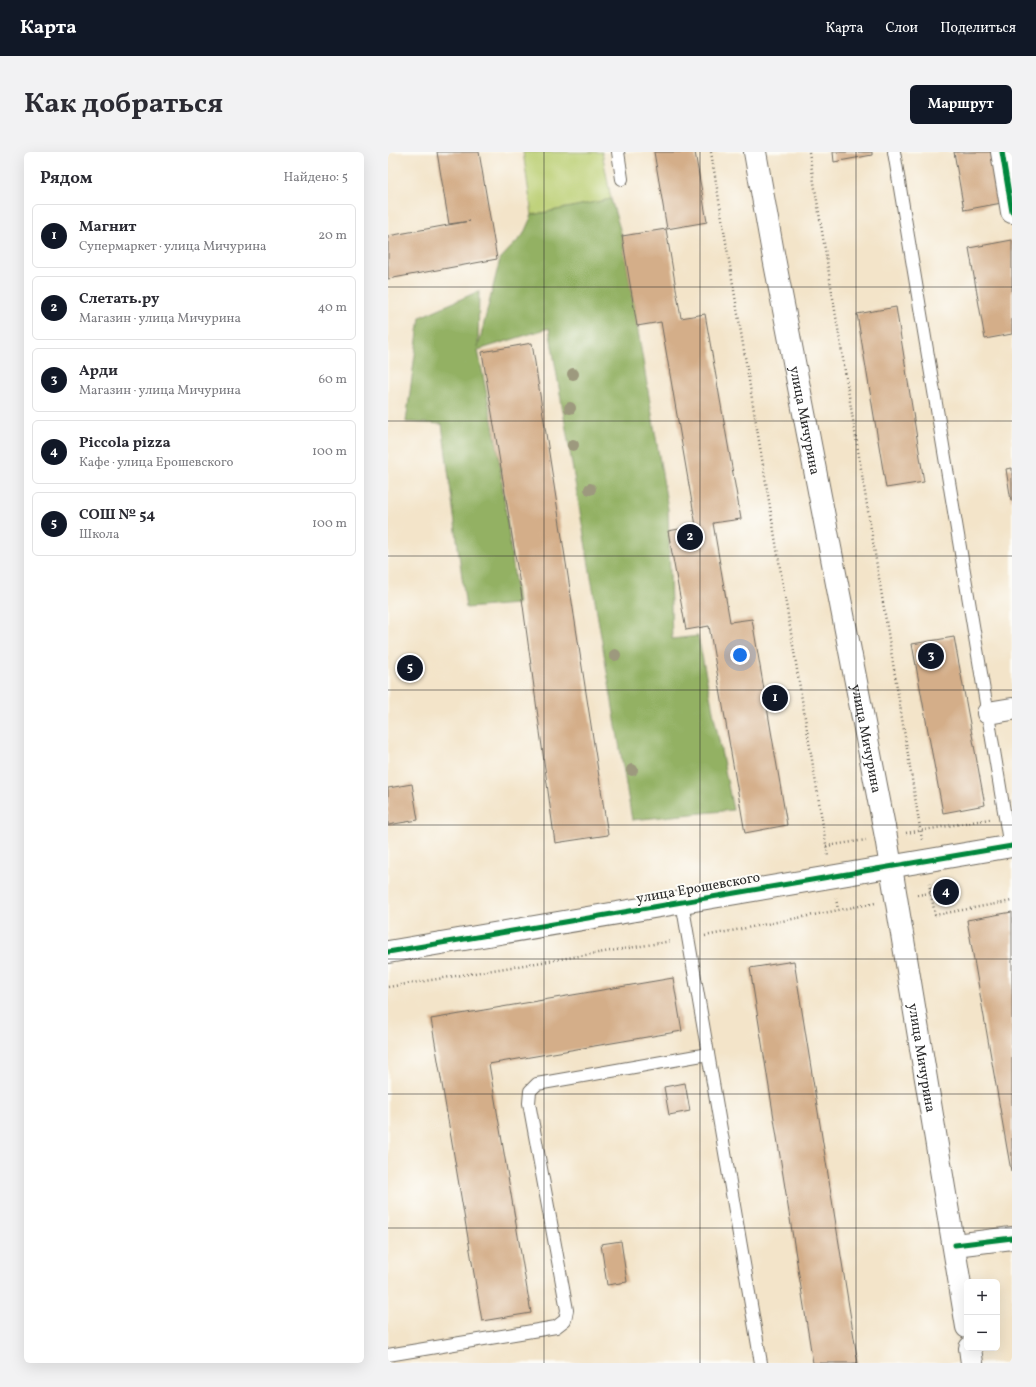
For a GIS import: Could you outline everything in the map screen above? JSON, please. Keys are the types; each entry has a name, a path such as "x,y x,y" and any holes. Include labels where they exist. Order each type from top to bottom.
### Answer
{"main road":[{"name":"улица Мичурина","path":"755,152 773,253 892,867 896,899 955,1245 965,1315"},
{"path":"1002,152 1012,212"},
{"path":"988,713 1012,709"},
{"name":"улица Ерошевского","path":"388,952 1011,846"},
{"path":"955,1245 1012,1238"},
{"path":"970,1351 972,1363"}],"lane":[{"path":"618,152 622,179"},
{"path":"894,152 1011,846"},
{"path":"682,902 761,1363"},
{"path":"388,1355 556,1327 565,1320 567,1310 529,1103 530,1091 537,1084 708,1054"}],"path":[{"path":"711,152 831,877"},
{"path":"809,152 930,893 935,915 1012,901"},
{"path":"921,831 1005,817"},
{"path":"388,987 688,939 930,893"}],"green space":[{"path":"523,152 602,152 611,199 532,215"},
{"path":"611,199 622,236 668,509 672,639 698,636 733,810 632,820 549,328 478,350 498,451 518,604 466,608 442,424 406,422 420,317 479,291 478,347 500,259 523,235 532,215"}],"building":[{"path":"437,152 479,152 497,259 388,279 388,236 470,221 449,224"},
{"path":"654,152 695,152 707,222 667,229"},
{"path":"833,152 872,152 872,155 834,162"},
{"path":"954,152 998,152 1007,202 964,210"},
{"path":"666,229 681,318 705,314 741,519 713,523 730,622 752,619 787,825 745,833 709,626 686,630 668,531 696,526 661,322 637,326 622,236"},
{"path":"1012,240 1012,334 985,339 969,248"},
{"path":"896,307 924,482 886,488 857,314"},
{"path":"532,343 608,835 555,843 521,591 482,352"},
{"path":"1012,468 1012,501 1011,501 1006,469"},
{"path":"954,637 985,805 943,813 912,644"},
{"path":"412,784 418,820 388,825 388,788"},
{"path":"1012,912 1012,1170 1011,1171 967,920"},
{"path":"794,961 858,1363 813,1363 750,968"},
{"path":"673,978 682,1031 489,1064 531,1313 482,1321 431,1019"},
{"path":"685,1083 690,1111 669,1115 664,1087"},
{"path":"621,1241 627,1282 607,1285 601,1244"}],"cycle path":[{"path":"1002,152 1012,212"},
{"path":"388,952 1012,846"},
{"path":"955,1245 1012,1238"}],"place":[{"name":"Слетать.ру","path":"690,537"},
{"name":"Арди","path":"931,656"},
{"name":"СОШ № 54","path":"410,668"},
{"name":"Магнит","path":"775,698"},
{"name":"Piccola pizza","path":"946,892"}]}
